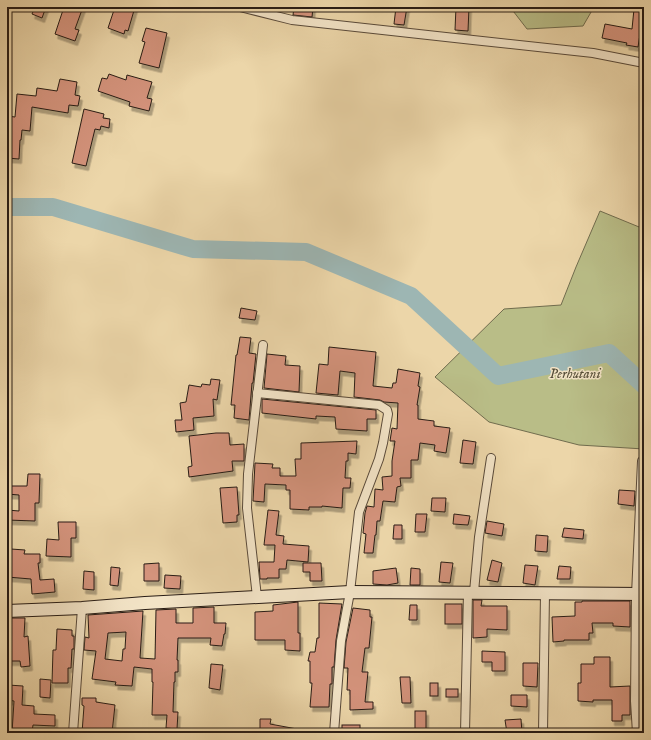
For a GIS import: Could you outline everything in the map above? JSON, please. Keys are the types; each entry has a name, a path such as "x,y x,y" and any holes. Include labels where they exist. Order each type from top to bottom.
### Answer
{"street":[{"path":"240,7 292,20 593,53 644,63"},
{"path":"257,597 247,508 248,474 263,345"},
{"path":"257,393 379,406 386,410 388,414 379,459 360,512 350,592 341,641 334,733"},
{"path":"465,733 471,592 491,458"},
{"path":"637,733 635,701 640,594 642,461"},
{"path":"7,611 350,592 640,594"},
{"path":"542,733 545,593"},
{"path":"73,733 82,608"}],"green space":[{"path":"510,7 594,7 583,26 527,29"},
{"name":"Perhutani","path":"600,211 644,229 644,449 579,445 489,422 435,377 504,309 561,305"}],"building":[{"path":"35,7 46,7 42,18 32,14"},
{"path":"64,7 83,7 75,29 79,30 75,41 55,34"},
{"path":"115,7 135,7 128,31 125,30 124,34 108,28"},
{"path":"294,7 313,7 312,17 293,15"},
{"path":"396,7 407,7 404,25 394,24"},
{"path":"456,7 469,7 468,31 455,30"},
{"path":"634,9 644,10 644,28 641,28 638,47 626,45 627,43 602,38 605,24 632,29"},
{"path":"146,28 167,33 159,68 139,63 145,42 142,41"},
{"path":"109,74 126,80 127,75 152,82 147,98 152,99 149,111 129,106 130,102 98,91 102,78 107,79"},
{"path":"60,79 77,82 75,95 80,96 78,106 69,105 68,113 32,107 30,131 22,130 19,159 7,158 7,116 15,117 17,94 36,96 37,88 57,91"},
{"path":"84,109 104,114 103,118 110,119 109,128 101,126 100,130 95,129 86,166 72,163"},
{"path":"241,308 257,311 255,320 239,318"},
{"path":"240,337 251,338 249,353 256,354 249,420 234,418 235,405 231,405 236,355"},
{"path":"329,347 376,352 373,386 392,388 393,383 396,383 398,369 420,373 418,386 420,387 417,405 418,419 434,421 434,426 450,428 446,453 434,451 435,445 420,443 418,460 411,460 411,478 400,478 401,486 397,487 395,502 383,501 380,521 377,521 373,553 364,553 366,534 363,533 365,513 367,506 374,507 375,489 383,490 382,477 392,476 392,461 395,441 390,441 392,428 397,429 398,403 354,397 355,373 340,371 338,395 316,393 319,364 328,365"},
{"path":"267,354 286,356 285,365 300,366 299,392 264,388"},
{"path":"211,379 220,380 217,400 213,399 214,416 193,418 194,430 176,432 175,420 182,420 180,403 186,402 189,385 201,387 202,384 210,385"},
{"path":"262,399 376,410 376,419 367,419 367,431 336,429 335,417 316,416 316,419 262,413"},
{"path":"229,433 230,445 244,444 244,461 232,461 233,471 189,477 188,467 192,466 189,436"},
{"path":"463,440 476,442 473,464 460,463"},
{"path":"357,441 356,454 348,453 348,461 346,461 345,478 351,478 350,488 343,488 342,508 322,506 309,507 309,510 290,509 290,490 286,490 286,485 265,484 264,502 253,501 255,463 273,464 272,468 280,468 280,476 296,476 295,459 301,459 301,443"},
{"path":"28,474 40,474 39,503 35,503 35,521 7,520 7,510 19,511 19,495 7,494 7,486 27,486"},
{"path":"237,487 239,515 237,515 237,522 223,523 220,488"},
{"path":"619,490 635,491 634,506 618,504"},
{"path":"432,498 446,498 445,512 431,511"},
{"path":"268,510 279,511 276,535 284,536 283,544 309,546 308,562 287,560 286,569 279,569 279,578 260,579 259,562 274,562 275,545 264,545"},
{"path":"416,514 427,514 425,532 415,532"},
{"path":"454,514 470,516 468,525 453,524"},
{"path":"487,521 504,524 502,536 485,533"},
{"path":"58,522 76,522 76,538 71,538 71,557 46,556 47,539 59,540"},
{"path":"394,525 402,525 402,539 393,539"},
{"path":"564,528 584,530 583,539 562,537"},
{"path":"536,535 548,536 547,552 535,551"},
{"path":"11,549 25,550 24,554 40,554 40,563 38,563 40,580 54,579 55,592 32,594 31,579 7,577 7,563 10,563"},
{"path":"492,560 502,563 498,582 487,580"},
{"path":"441,562 453,563 450,583 439,582"},
{"path":"159,563 159,581 144,581 144,564"},
{"path":"303,563 321,563 322,581 310,581 310,572 303,572"},
{"path":"525,565 538,566 535,585 523,583"},
{"path":"559,566 571,567 570,579 557,579"},
{"path":"111,567 120,568 118,586 110,585"},
{"path":"396,568 398,583 387,585 373,584 373,571"},
{"path":"411,568 420,569 420,585 410,585"},
{"path":"84,571 94,572 94,590 83,589"},
{"path":"165,575 181,576 180,589 164,588"},
{"path":"473,600 482,600 481,606 507,606 507,630 487,629 487,637 473,638"},
{"path":"630,601 630,627 613,626 613,623 592,623 593,633 589,633 589,640 564,640 553,642 552,617 575,616 575,602"},
{"path":"298,602 298,633 300,633 300,651 285,650 285,640 255,640 255,612 273,611 273,605"},
{"path":"319,603 342,604 336,640 334,667 332,667 332,684 330,684 329,707 310,707 312,683 310,683 310,661 308,661 310,652 315,652 317,638 319,638"},
{"path":"445,604 462,604 462,624 445,624"},
{"path":"410,605 417,605 417,620 409,620"},
{"path":"214,607 214,623 226,623 225,634 222,646 210,645 211,638 178,638 178,672 175,672 173,712 178,712 177,729 166,728 167,715 152,715 152,669 134,667 132,686 115,685 116,682 92,679 96,651 84,650 85,637 89,638 88,615 143,611 140,658 155,659 156,610 176,609 176,623 193,623 193,608","holes":["126,632 125,649 123,649 122,661 105,659 108,633"]},
{"path":"353,608 370,610 370,617 372,617 369,648 365,648 362,672 368,672 365,702 373,702 373,709 350,710 350,690 347,690 348,668 344,668 346,642"},
{"path":"7,618 25,618 24,637 28,636 30,666 21,667 20,661 7,661"},
{"path":"57,629 72,630 72,636 74,636 74,649 72,649 71,668 68,668 68,683 52,683 53,650 56,650"},
{"path":"482,651 505,652 505,671 492,671 492,662 482,662"},
{"path":"594,657 610,657 610,687 630,686 630,715 622,715 622,721 612,721 612,700 593,700 593,702 578,701 578,683 581,683 581,664 594,664"},
{"path":"523,663 538,663 537,687 523,686"},
{"path":"211,664 223,665 220,690 209,688"},
{"path":"400,677 410,677 411,703 402,703"},
{"path":"40,679 51,680 50,698 40,697"},
{"path":"430,683 438,683 438,696 430,696"},
{"path":"8,685 23,686 22,705 34,706 34,714 55,715 55,726 33,725 32,732 12,733 14,701 8,700"},
{"path":"446,689 458,689 458,697 446,697"},
{"path":"511,695 527,695 527,707 511,706"},
{"path":"82,698 96,698 96,702 115,705 112,733 82,733 84,706 82,705"},
{"path":"415,711 426,711 426,732 415,732"},
{"path":"260,719 271,719 270,724 297,729 297,733 260,733"},
{"path":"521,719 522,733 507,733 505,720"},
{"path":"342,725 360,725 360,733 342,733"}],"waterway":[{"path":"7,207 53,207 193,249 306,252 411,296 498,376 609,353 644,385"}]}
